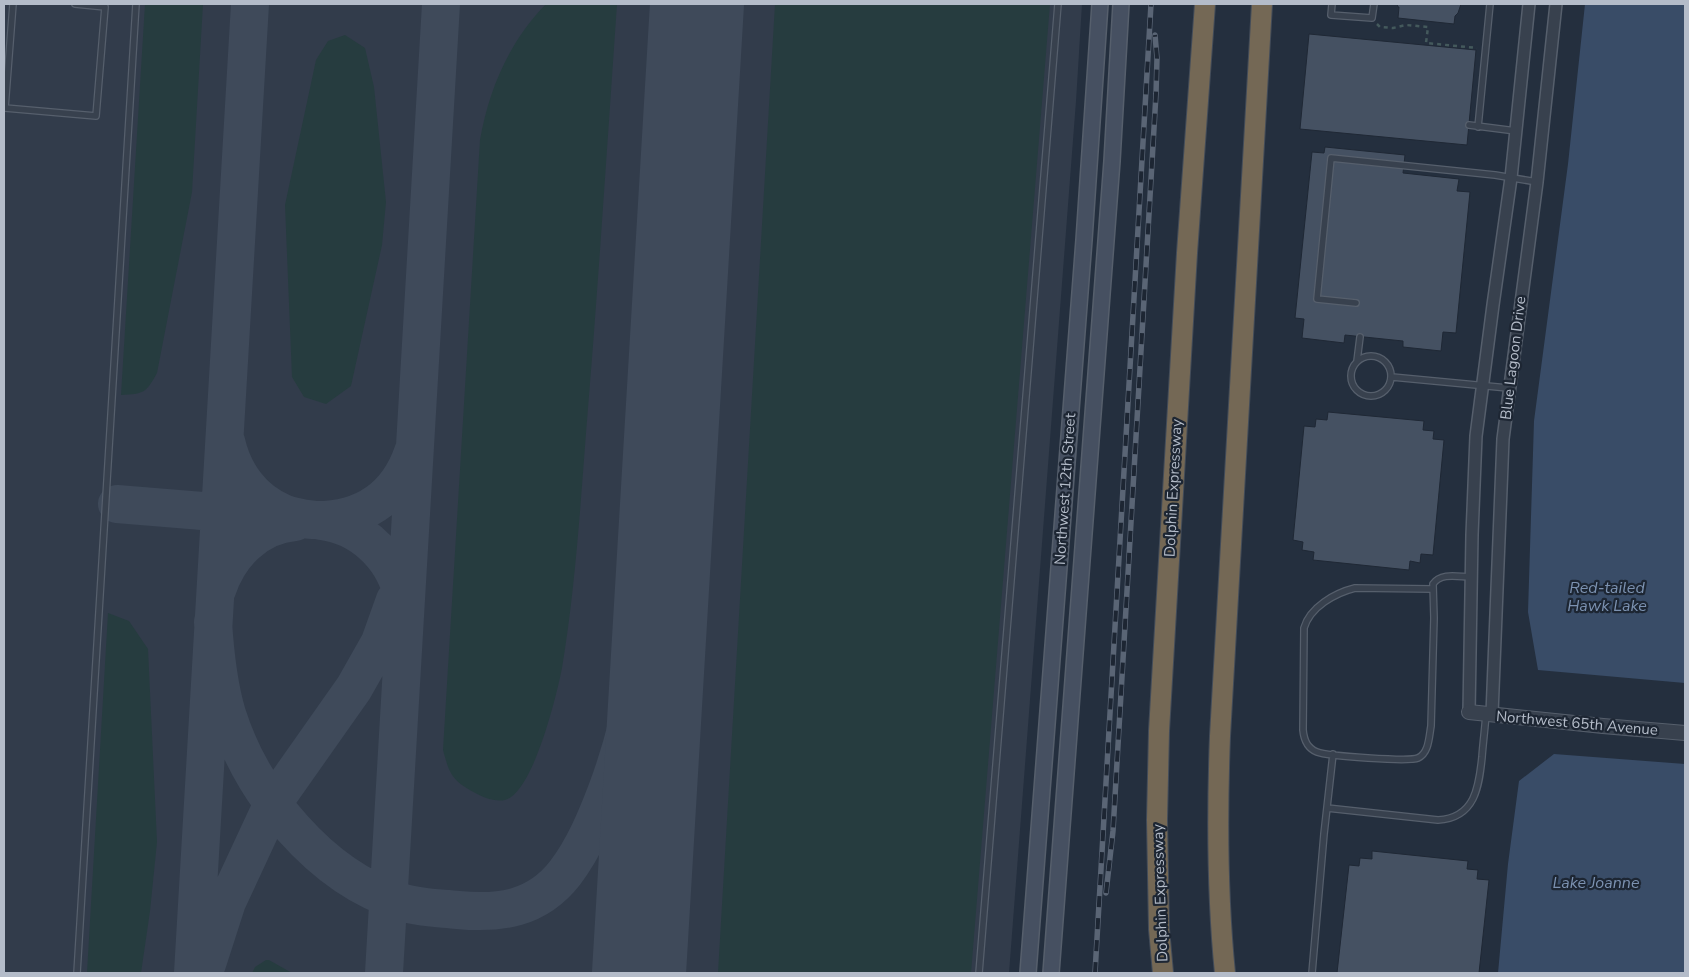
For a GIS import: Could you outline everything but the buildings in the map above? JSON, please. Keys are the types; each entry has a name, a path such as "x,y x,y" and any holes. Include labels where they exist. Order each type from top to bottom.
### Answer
{"highway":[{"name":"Dolphin Expressway","path":"1163,973 1159,929 1157,820 1159,731 1187,253 1205,4"},
{"path":"1225,973 1220,894 1218,794 1221,697 1262,4"},
{"path":"1220,894 1239,973"}],"main road":[{"name":"Northwest 12th Street","path":"1028,973 1084,240 1100,4"},
{"name":"Northwest 12th Street","path":"1051,973 1112,161 1121,4"}],"street":[{"name":"Blue Lagoon Drive","path":"1470,712 1474,467 1482,386 1511,178 1529,4"},
{"name":"Blue Lagoon Drive","path":"1489,714 1495,672 1500,482 1508,388 1537,182 1556,4"},
{"name":"Northwest 65th Avenue","path":"1470,712 1685,733"}],"lane":[{"path":"13,4 5,108 96,116 105,7 75,4"},
{"path":"77,973 136,4"},
{"path":"979,973 1058,4"},
{"path":"1332,4 1331,15 1372,18 1374,4"},
{"path":"1478,127 1490,4"},
{"path":"4,45 11,46"},
{"path":"1469,126 1516,131"},
{"path":"1356,303 1317,299 1331,158 1537,182"},
{"path":"1358,361 1360,337"},
{"path":"1368,355 1380,357 1389,366 1392,378 1390,384 1381,393 1375,396 1362,394 1353,385 1351,379 1353,366 1358,361 1368,355"},
{"path":"1392,378 1508,388"},
{"path":"1432,589 1355,588 1331,598 1310,615 1304,628 1304,737 1306,744 1311,748 1317,752 1333,754 1418,758 1426,749 1431,719 1434,618 1433,584 1439,578 1471,577"},
{"path":"1327,808 1438,820 1458,816 1470,804 1478,788 1489,714"},
{"path":"1312,973 1333,754"}],"path":[{"path":"1372,18 1380,27 1393,28 1406,25 1428,27 1426,44 1486,49"}],"shaded area":[{"path":"4,4 1082,4 1009,973 4,973"}],"green space":[{"path":"145,4 203,4 192,192 157,373 144,391 121,395"},
{"path":"546,4 617,4 582,492 567,639 555,698 537,756 520,788 511,797 505,800 493,800 479,795 454,778 443,750 480,140 489,103 502,67 521,34"},
{"path":"775,4 1050,4 971,973 718,973"},
{"path":"345,35 365,48 374,87 386,202 382,245 351,386 326,404 304,397 292,377 285,205 316,60 328,41"},
{"path":"108,613 129,621 148,649 157,842 141,973 87,973"},
{"path":"266,960 292,973 252,973 255,967"}],"water":[{"name":"Red-tailed Hawk Lake","path":"1585,4 1685,4 1685,683 1538,670 1528,612 1534,421 1568,164"},
{"name":"Lake Joanne","path":"1554,754 1685,764 1685,973 1498,973 1508,864 1519,781"}],"taxiway":[{"path":"193,973 250,4"},
{"path":"384,973 441,4"},
{"path":"693,4 695,34"},
{"path":"213,622 221,691 238,744 253,773 272,802 293,828 317,852 343,873 371,890 408,904 422,907 488,911 503,910 530,902 542,895 565,873 584,843 607,790 626,729 640,667 650,604 674,391"},
{"path":"226,441 229,453 239,474 253,493 262,501 288,515 342,526 355,532 378,549 394,573 400,586 403,600"},
{"path":"117,504 313,520 330,519 347,516 375,504 397,483 413,452"},
{"path":"217,590 229,565 246,544 268,529 281,524 295,522"},
{"path":"207,964 227,902 273,803 354,688 380,642 395,600"}],"runway":[{"path":"639,973 697,4"}],"railway":[{"path":"1095,973 1151,4"},
{"path":"1106,893 1113,831 1156,94 1157,58 1155,35"}]}
